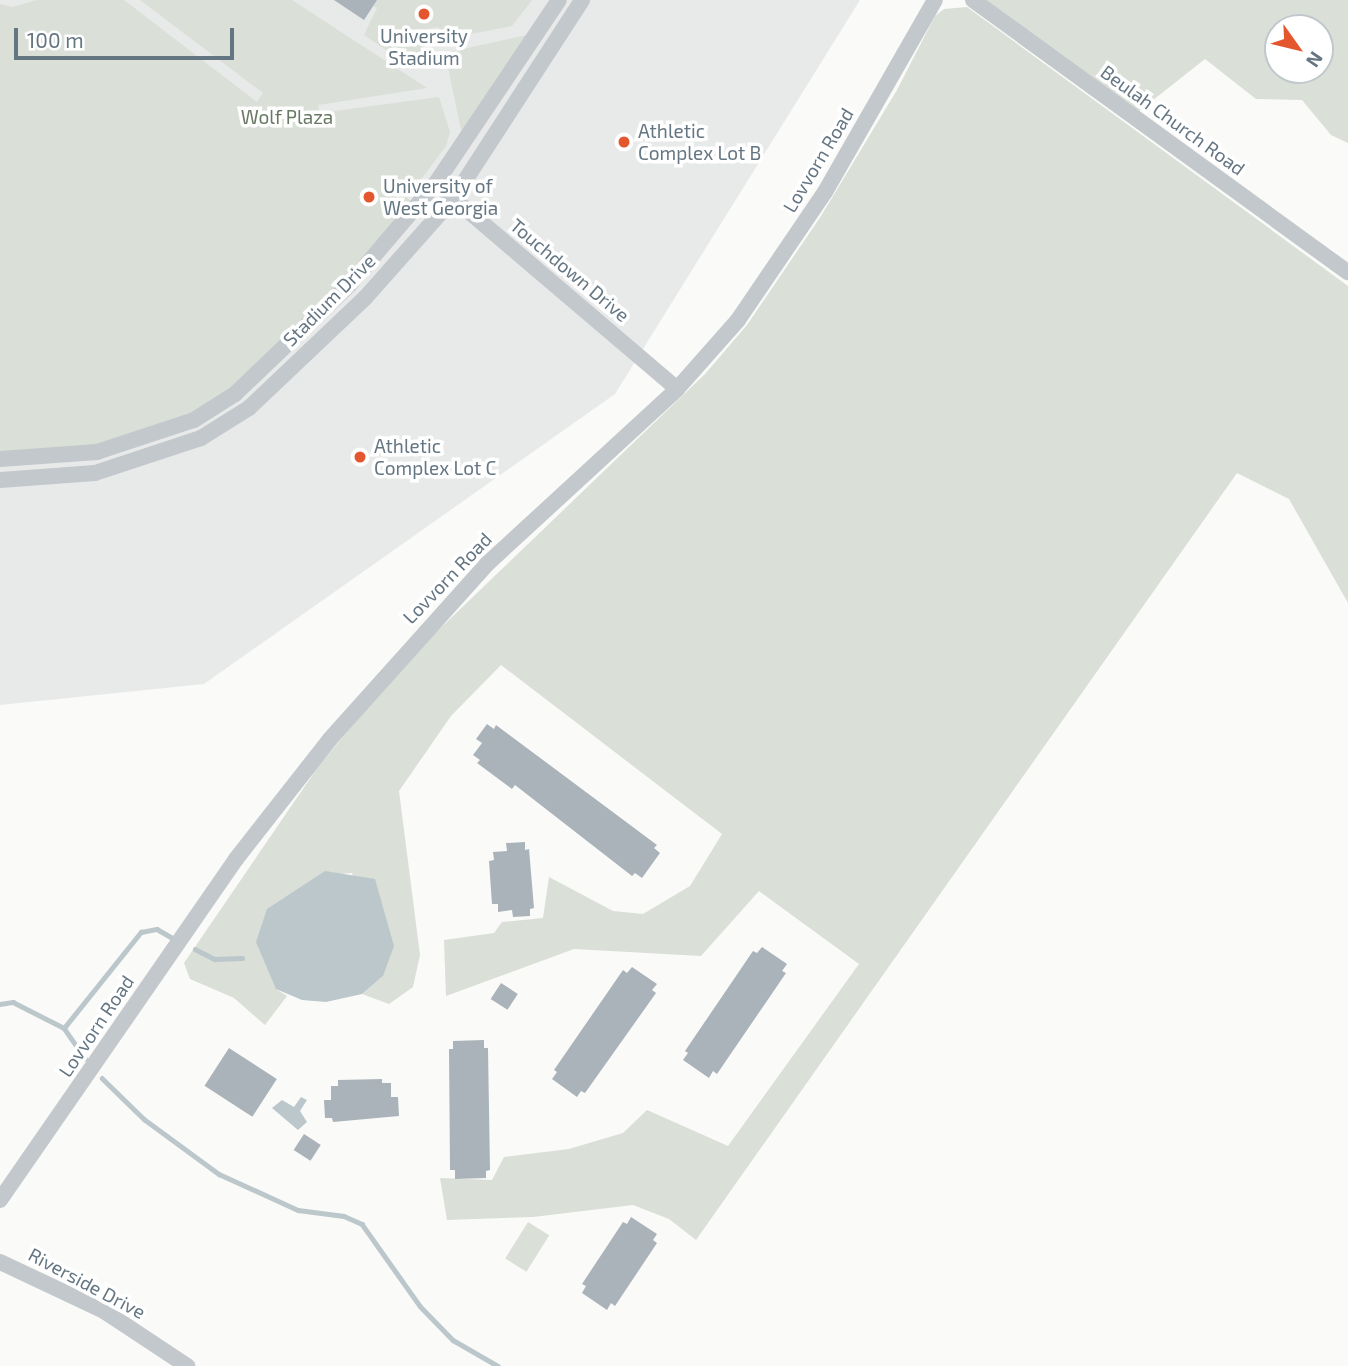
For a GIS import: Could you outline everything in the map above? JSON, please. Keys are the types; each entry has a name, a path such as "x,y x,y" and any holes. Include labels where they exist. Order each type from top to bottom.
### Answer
{"street":[{"name":"Stadium Drive","path":"0,459 97,452 194,420 236,394 350,284 436,183 559,0"},
{"name":"Stadium Drive","path":"0,480 95,473 201,438 249,408 346,316 453,199 582,0"},
{"name":"Lovvorn Road","path":"0,1199 236,859 330,739 487,564 677,390 738,320 793,242 935,0"},
{"name":"Beulah Church Road","path":"973,0 1348,272"},
{"name":"Touchdown Drive","path":"436,183 677,390"},
{"name":"Riverside Drive","path":"0,1262 104,1311 187,1366"}],"shaded area":[{"name":"University of West Georgia","path":"0,0 860,0 615,394 204,684 0,705"},
{"path":"325,871 375,879 394,946 383,976 362,994 326,1002 302,1000 276,989 256,942 267,909"},
{"path":"301,1097 307,1100 300,1111 307,1122 298,1130 272,1108 282,1100 294,1107"}],"green space":[{"name":"Wolf Plaza","path":"37,0 124,0 257,102 263,93 140,0 292,0 427,88 318,105 320,113 439,97 450,132 446,146 407,198 414,204 378,247 250,377 188,417 123,441 0,456 0,4 12,7"},
{"path":"334,0 532,0 512,26 449,38 441,36 438,27 417,31 429,39 411,67 364,35 377,8 373,6 364,20"},
{"path":"986,0 1348,0 1348,143 1331,135 1302,100 1256,99 1205,59 1138,112"},
{"path":"967,7 1348,286 1348,603 1289,499 1237,473 696,1240 669,1219 633,1205 533,1217 447,1220 440,1178 492,1180 504,1157 569,1149 623,1133 647,1110 728,1146 859,964 759,891 701,956 574,949 446,996 444,940 494,933 502,922 543,918 549,877 613,911 643,914 690,886 722,834 501,665 451,716 399,791 420,955 413,987 389,1004 362,994 383,976 352,873 330,875 276,989 287,996 265,1025 234,998 190,979 184,963 318,767 401,666 705,374 747,325 821,216 897,90 935,16 944,9"},
{"path":"532,34 467,134 461,130 445,53"},
{"path":"528,1222 549,1235 526,1272 505,1258"}],"building":[{"path":"334,0 377,0 364,20"},
{"path":"487,724 494,729 496,725 657,845 654,848 660,853 642,878 635,873 632,876 515,785 512,789 477,763 480,760 473,755 482,743 476,739"},
{"path":"525,842 525,850 529,849 534,908 530,909 530,916 513,917 512,910 498,912 498,904 492,904 489,861 494,860 493,852 507,851 506,843"},
{"path":"762,947 787,964 782,971 786,973 717,1074 713,1071 709,1078 683,1060 688,1053 685,1051 753,951 757,953"},
{"path":"632,967 657,984 652,990 656,993 585,1093 581,1091 577,1097 552,1079 557,1072 554,1070 623,970 627,973"},
{"path":"501,983 518,994 507,1010 491,999"},
{"path":"484,1040 484,1048 488,1048 490,1170 486,1171 486,1178 455,1179 455,1170 450,1170 449,1049 453,1049 453,1041"},
{"path":"229,1048 277,1079 252,1117 204,1086"},
{"path":"382,1079 382,1083 391,1083 391,1097 398,1097 399,1116 333,1122 332,1118 325,1118 324,1100 331,1100 331,1086 338,1086 338,1080"},
{"path":"304,1134 321,1145 310,1161 294,1150"},
{"path":"631,1217 657,1234 653,1240 657,1243 615,1306 611,1303 607,1310 582,1293 586,1286 582,1284 623,1222 627,1224"}],"waterway":[{"path":"64,1028 141,932 157,929 171,937"},
{"path":"195,949 215,959 242,958"},
{"path":"0,1004 13,1002 64,1028 85,1058"},
{"path":"102,1078 144,1119 219,1174 298,1210 344,1216 362,1224 420,1306 453,1340 498,1366"}],"place":[{"name":"University Stadium","path":"424,14"},
{"name":"Athletic Complex Lot B","path":"624,142"},
{"name":"University of West Georgia","path":"369,197"},
{"name":"Athletic Complex Lot C","path":"360,457"}]}
